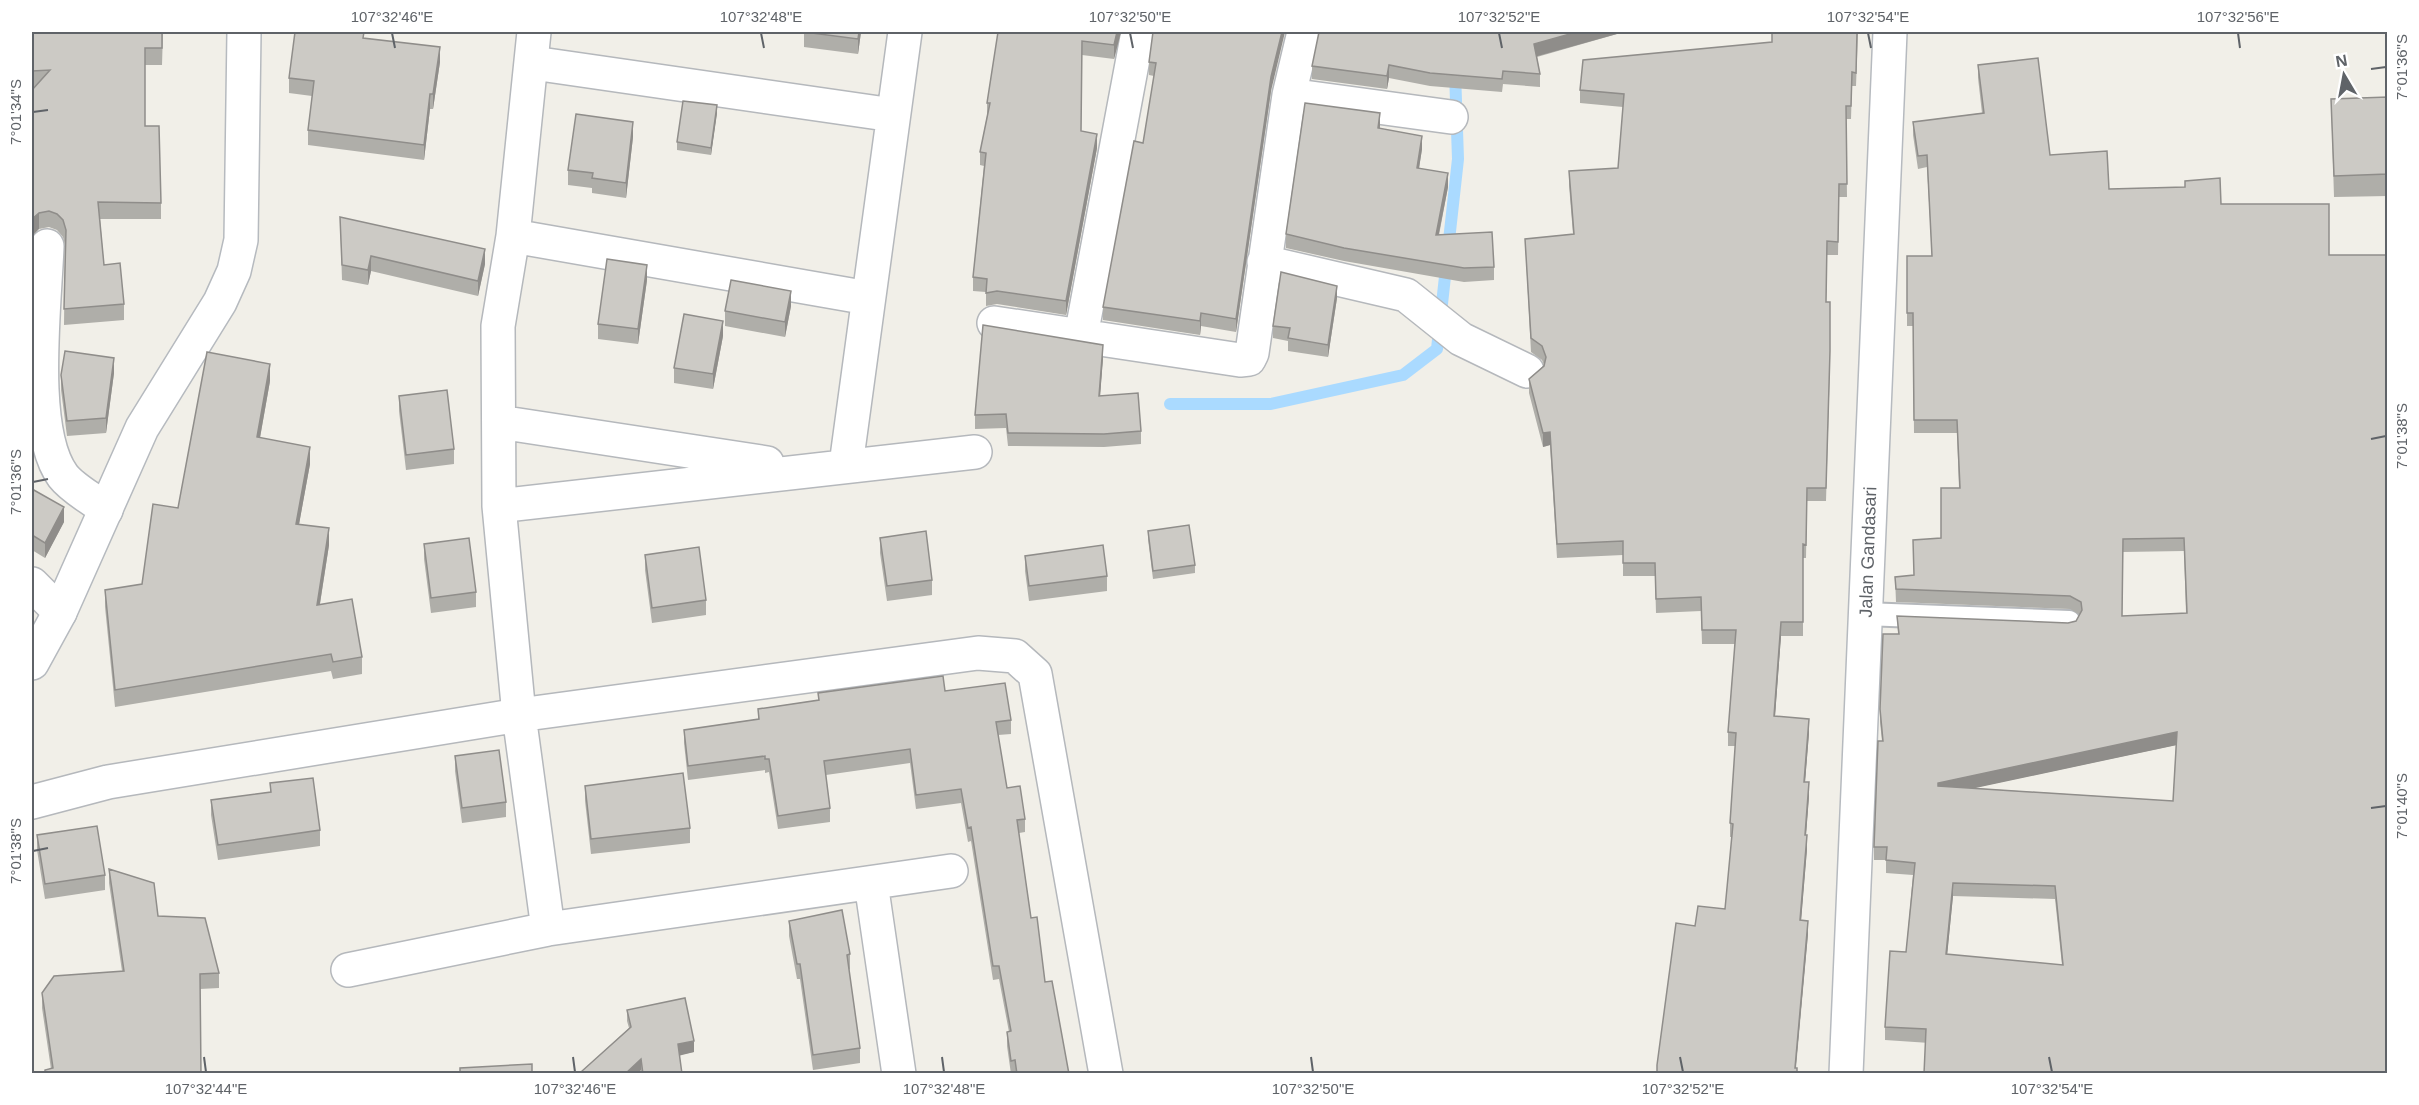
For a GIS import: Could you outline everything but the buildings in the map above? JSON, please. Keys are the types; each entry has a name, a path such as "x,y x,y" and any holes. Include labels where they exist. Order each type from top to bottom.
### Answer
{"street":[{"path":"32,663 60,612 142,428 219,302 234,271 241,240 244,32"},
{"path":"846,465 905,32"},
{"path":"1081,336 1138,32"},
{"path":"994,323 1240,360 1249,358 1252,353 1289,95 1304,32"},
{"name":"Jalan Gandasari","path":"1846,1074 1890,32"},
{"path":"548,929 519,715 499,506 498,326 513,236 533,47 893,115"},
{"path":"1289,95 1451,117"},
{"path":"513,236 868,298"},
{"path":"47,246 42,410 48,442 55,463 64,478 106,510"},
{"path":"1264,262 1406,295 1461,339 1527,371"},
{"path":"499,422 808,470"},
{"path":"499,506 975,452"},
{"path":"32,584 60,612"},
{"path":"32,802 108,782 519,715 978,653 1015,656 1035,674 1106,1074"},
{"path":"348,970 548,929 951,871"},
{"path":"871,883 899,1074"}],"lane":[{"path":"1865,614 2068,622"}],"waterway":[{"path":"1170,404 1271,404 1403,375 1437,349 1458,159 1455,72"}]}
